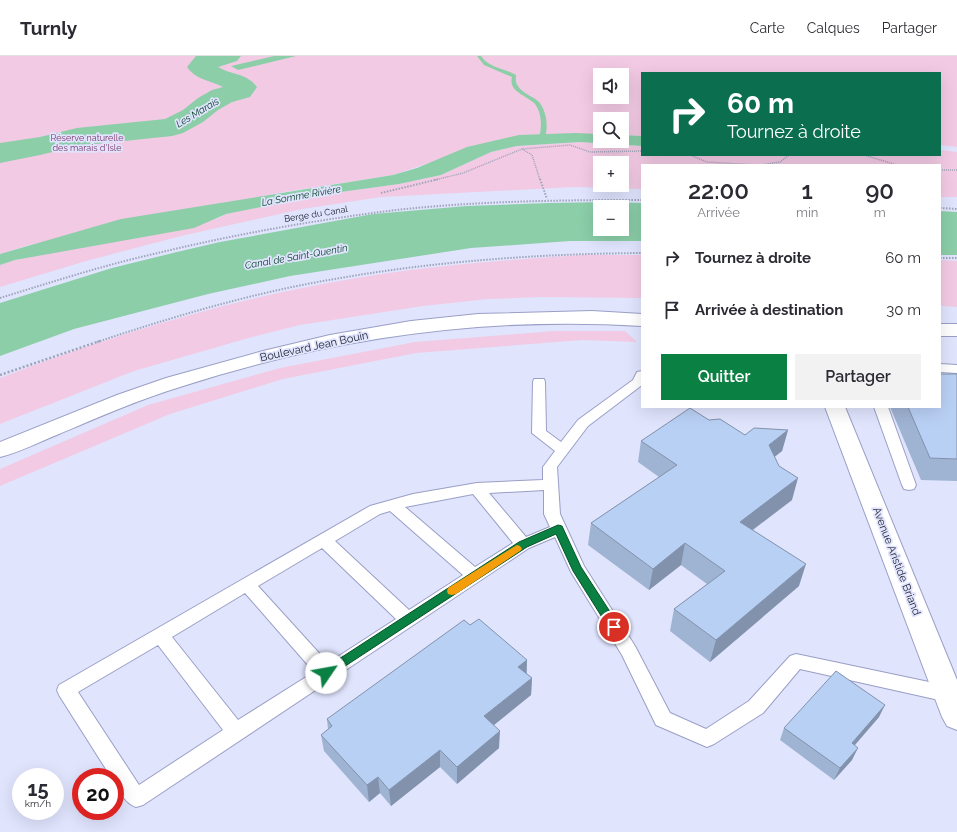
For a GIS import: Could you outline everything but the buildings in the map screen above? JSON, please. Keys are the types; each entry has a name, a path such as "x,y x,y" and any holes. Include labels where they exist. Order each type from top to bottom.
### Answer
{"street":[{"name":"Boulevard Jean Bouin","path":"0,450 124,399 173,382 270,355 330,341 411,327 478,320 592,317 641,320"},
{"path":"941,330 957,330"},
{"name":"Avenue Aristide Briand","path":"835,408 953,705"}],"lane":[{"path":"941,368 957,369"},
{"path":"641,377 638,382 583,423 550,467 550,485 552,514 558,529 577,568 629,651 663,719 707,738 756,707 796,661 953,705"},
{"path":"539,382 539,432 563,450"},
{"path":"881,408 909,485"},
{"path":"550,485 477,488 413,499 375,510 66,690 136,798 523,544 558,529"},
{"path":"477,488 523,544"},
{"path":"392,505 476,576"},
{"path":"324,540 408,620"},
{"path":"247,584 326,673"},
{"path":"161,635 236,732"}],"path":[{"path":"381,193 463,173 522,149 570,145 590,152 641,151"},
{"path":"522,149 532,155 547,199"},
{"path":"692,156 707,162 740,164"},
{"path":"775,164 785,160 788,156"},
{"path":"867,156 893,164"},
{"path":"941,170 957,170"},
{"name":"Berge du Canal","path":"0,298 108,265 233,235 309,222 405,208 547,199 641,200"},
{"path":"941,208 957,209"},
{"path":"0,375 110,336 156,322 249,297 300,286 381,272 465,261 576,253 641,253"},
{"path":"941,258 957,258"}],"green space":[{"name":"Réserve naturelle des marais d'Isle","path":"0,56 957,56 957,147 941,145 941,72 641,72 641,136 629,135 629,112 593,112 593,135 500,139 393,175 278,193 29,245 0,254"},
{"path":"580,142 593,143 593,148 629,148 629,145 641,146 641,156 941,156 941,150 957,152 957,197 941,197 941,164 641,164 641,189 629,189 629,156 593,156 593,188 574,187 381,197 302,209 181,236 86,261 0,287 0,265 15,260 216,219 226,214 326,194 399,184 441,175 491,152 517,146"},
{"path":"582,255 641,255 641,298 541,297 488,299 423,306 300,325 252,337 134,371 0,424 0,378 129,333 217,308 306,287 408,270"},
{"path":"941,260 957,261 957,307 941,306"},
{"path":"554,331 625,331 637,342 583,340 416,353 283,379 170,414 0,486 0,469 148,405 280,368 415,342"}],"water":[{"path":"274,56 296,56 238,70 231,66"},
{"name":"La Somme Rivière","path":"593,134 593,143 580,142 517,146 491,152 441,175 399,184 326,194 226,214 194,228 15,260 0,265 0,254 121,219 393,175 417,168 467,147 519,135"},
{"path":"629,135 641,136 641,146 629,145"},
{"name":"Canal de Saint-Quentin","path":"593,202 593,236 629,236 629,203 641,203 641,241 570,241 471,248 290,276 208,294 74,329 0,356 0,303 112,268 177,252 220,242 373,214 467,206"},
{"path":"941,211 957,212 957,255 941,255"}],"waterway":[{"name":"Les Marais","path":"199,56 198,58 205,62"},
{"name":"Les Marais","path":"0,153 40,146 77,137 172,127 193,116 208,104 222,96 240,91 243,87 231,80 211,74 200,67 205,62 228,56"},
{"path":"479,56 485,64 510,73 514,76 513,81 517,89 537,103 541,111 545,128 542,138"}],"slow traffic":[{"path":"452,591 517,549"}],"route":[{"path":"326,673 523,544 558,529 577,568 614,627"}]}
